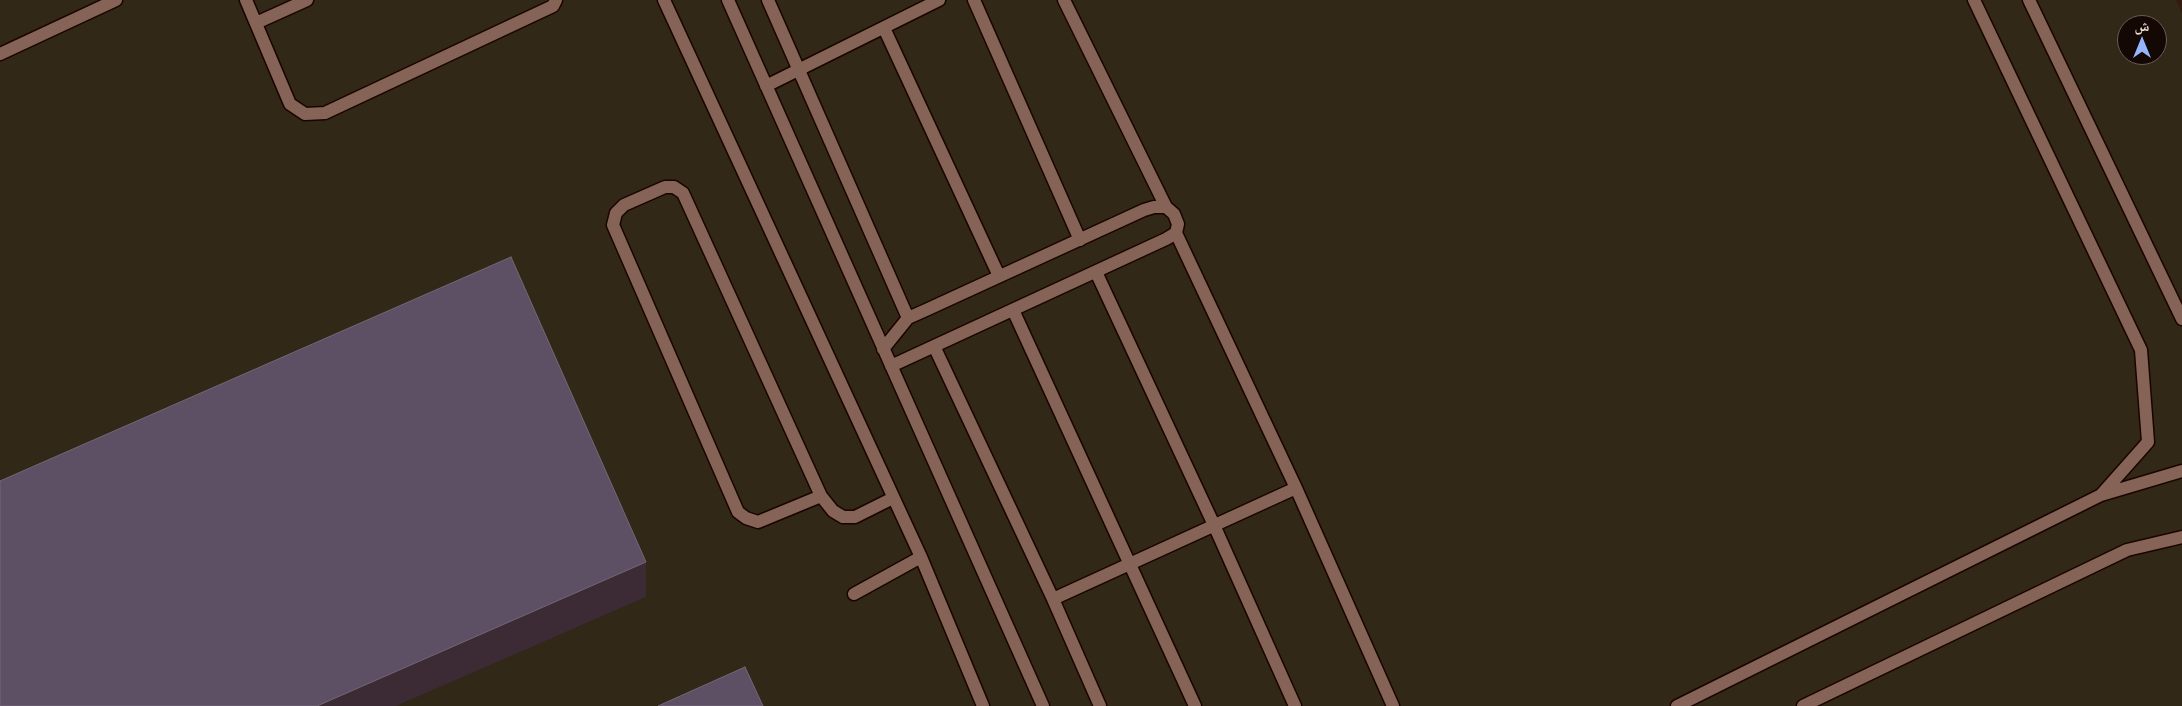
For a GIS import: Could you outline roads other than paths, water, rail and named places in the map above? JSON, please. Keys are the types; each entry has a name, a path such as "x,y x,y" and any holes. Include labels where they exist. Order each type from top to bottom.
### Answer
{"lane":[{"path":"0,54 116,0"},
{"path":"246,0 290,104 305,114 325,113 552,6 556,0"},
{"path":"256,24 307,0"},
{"path":"664,0 921,557 983,706"},
{"path":"728,0 1043,706"},
{"path":"768,0 908,318"},
{"path":"766,86 939,0"},
{"path":"974,0 1080,240"},
{"path":"1064,0 1166,207 1174,214 1178,224 1176,233 1296,488 1393,706"},
{"path":"1974,0 2141,350 2148,442 2101,495"},
{"path":"2029,0 2182,320"},
{"path":"884,28 999,276"},
{"path":"821,496 758,522 746,518 738,512 613,225 616,213 624,205 665,187 674,187 683,193 821,496 833,511 843,516 856,517 893,498"},
{"path":"883,348 908,318 1144,210 1154,206 1166,207"},
{"path":"891,366 1096,272 1176,233"},
{"path":"1096,272 1214,525 1295,706"},
{"path":"1013,310 1195,706"},
{"path":"934,346 1053,599 1100,706"},
{"path":"1677,706 2101,495 2182,472"},
{"path":"1053,599 1296,488"},
{"path":"1803,706 2127,550 2182,537"},
{"path":"854,594 921,557"}]}
